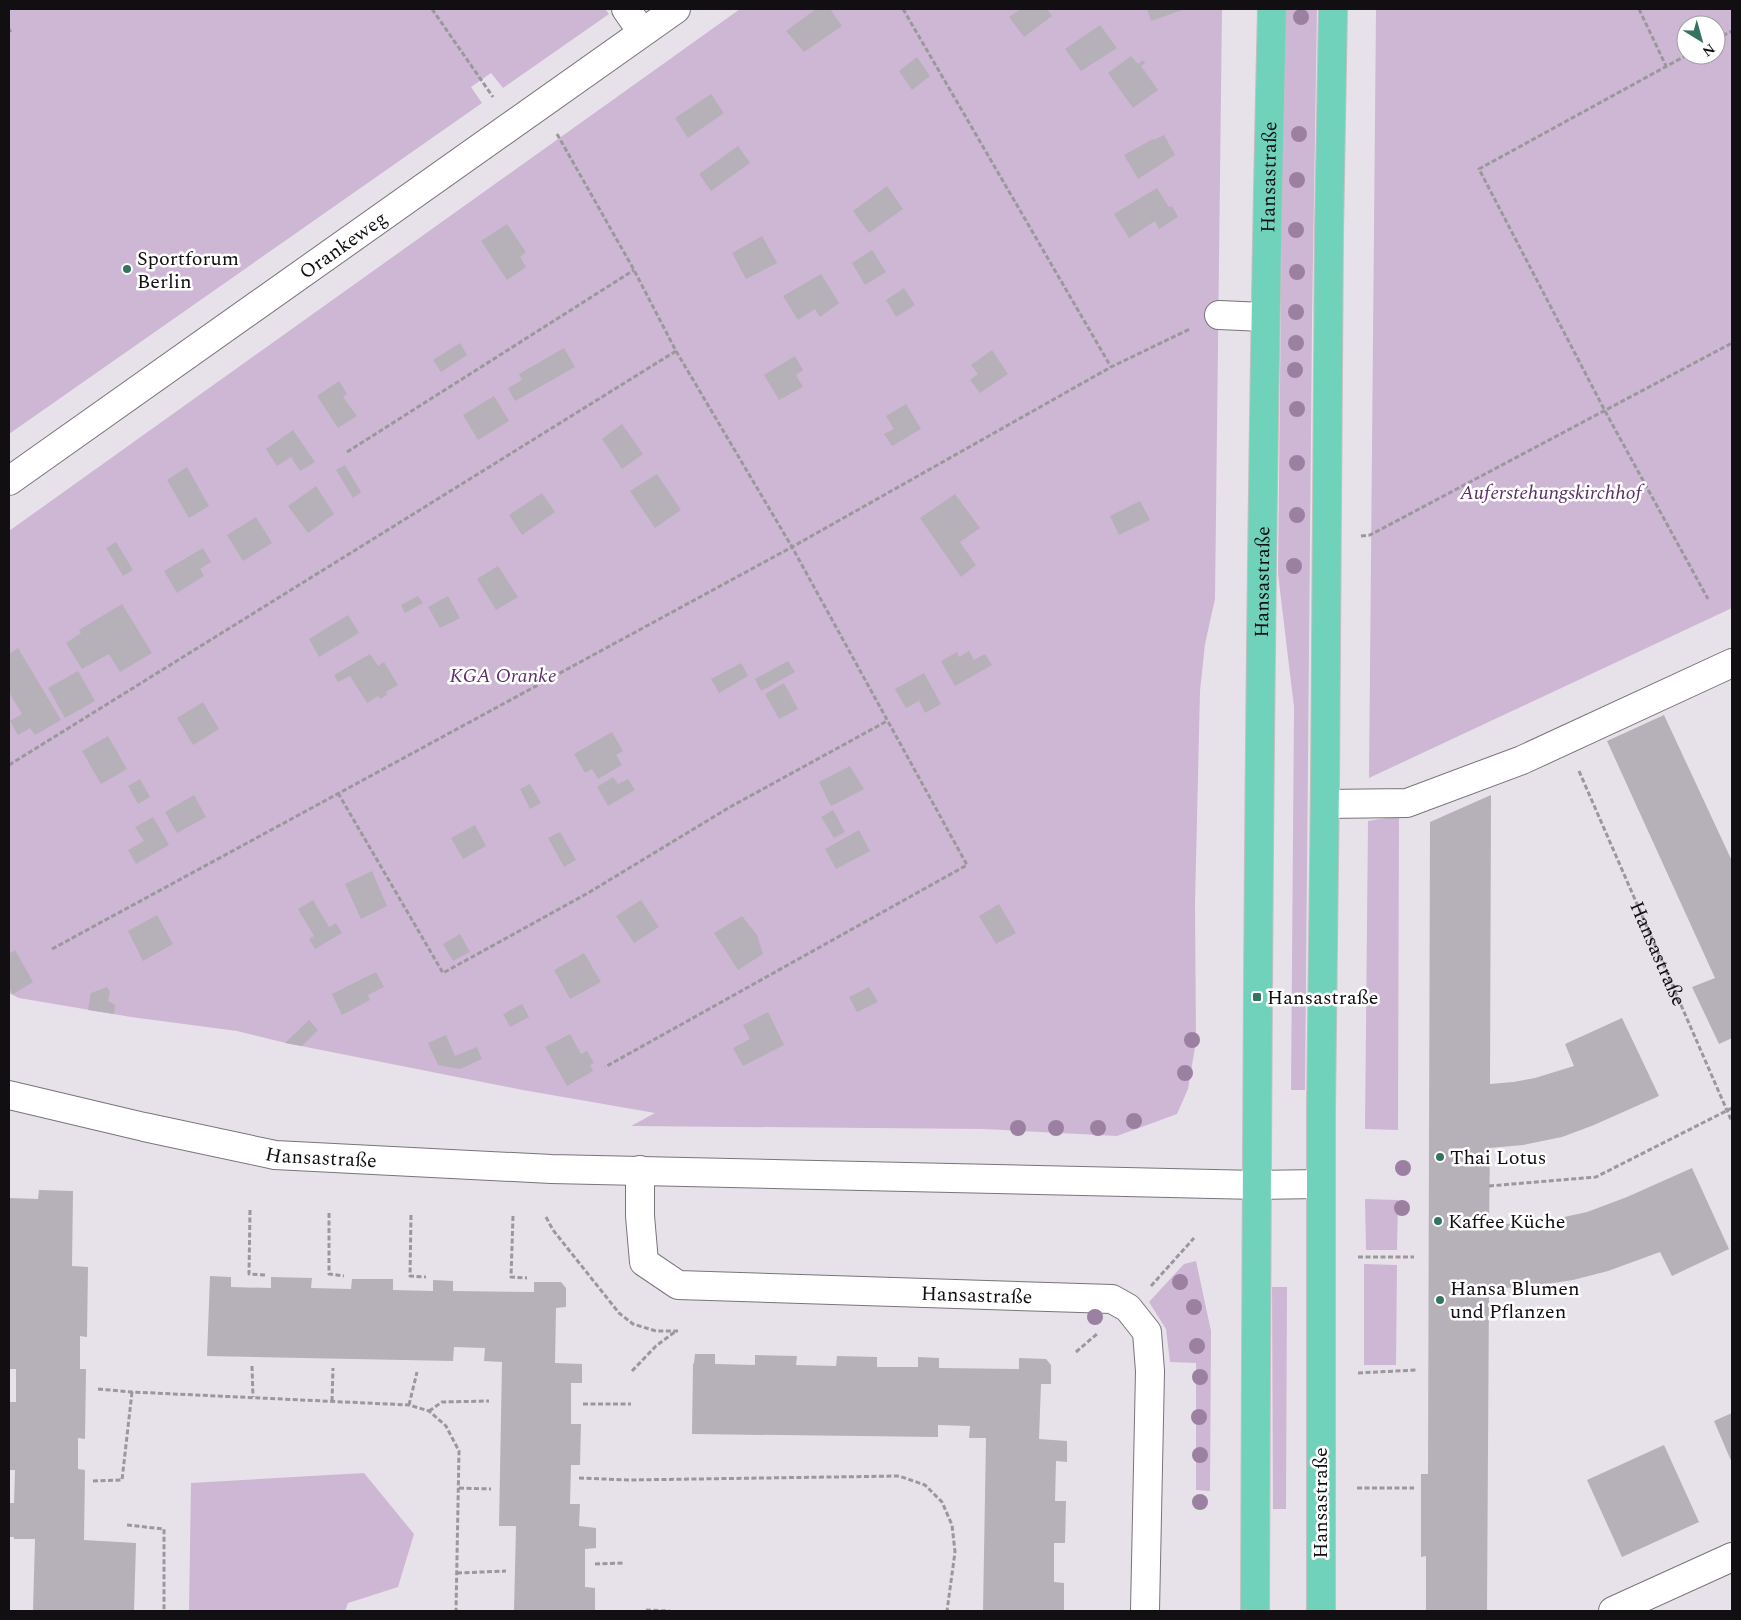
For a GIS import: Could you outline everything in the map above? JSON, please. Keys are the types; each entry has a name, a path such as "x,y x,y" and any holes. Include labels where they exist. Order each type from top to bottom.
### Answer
{"main road":[{"name":"Hansastraße","path":"1255,1611 1257,978 1264,317 1272,9"},
{"name":"Hansastraße","path":"1321,1611 1320,1184 1333,9"}],"street":[{"path":"626,9 642,32"},
{"name":"Orankeweg","path":"9,481 676,9"},
{"path":"1218,315 1264,317"},
{"path":"1325,804 1407,803 1522,760 1732,663"},
{"name":"Hansastraße","path":"9,1095 144,1127 275,1155 531,1168 1257,1186 1320,1184"},
{"name":"Hansastraße","path":"640,1170 640,1216 644,1262 678,1285 1112,1299 1128,1308 1147,1332 1150,1371 1145,1611"},
{"path":"1613,1611 1732,1557"}],"path":[{"path":"432,9 493,96"},
{"path":"903,9 1111,367"},
{"path":"1639,9 1666,66"},
{"path":"1676,60 1479,169 1605,411 1708,599"},
{"path":"555,131 634,270 676,352 792,547 886,721 967,865 605,1067"},
{"path":"347,452 634,270"},
{"path":"52,949 792,547 1111,367 1218,315"},
{"path":"1359,536 1370,535 1732,343"},
{"path":"9,765 676,352"},
{"path":"338,793 443,973 588,893 730,807 886,721"},
{"name":"Hansastraße","path":"1566,740 1732,1122"},
{"path":"1490,1186 1596,1177 1732,1108"},
{"path":"250,1210 249,1274 265,1275"},
{"path":"329,1213 329,1274 344,1276"},
{"path":"411,1215 410,1276 426,1277"},
{"path":"513,1216 511,1277 527,1278"},
{"path":"546,1217 553,1230 619,1313 633,1324 656,1331 678,1330 656,1346 632,1371"},
{"path":"1358,1257 1414,1257"},
{"path":"252,1366 253,1397"},
{"path":"332,1401 333,1368"},
{"path":"1358,1373 1416,1370"},
{"path":"408,1405 417,1372"},
{"path":"98,1389 408,1405 429,1411 446,1426 459,1451 456,1611"},
{"path":"93,1481 122,1480 132,1392"},
{"path":"429,1411 442,1402 489,1401"},
{"path":"583,1404 631,1404"},
{"path":"579,1478 628,1480 899,1476 925,1485 942,1502 952,1525 955,1552 947,1611"},
{"path":"459,1488 491,1489"},
{"path":"1357,1488 1414,1488"},
{"path":"127,1525 164,1529 164,1611"},
{"path":"595,1564 624,1564"},
{"path":"458,1573 506,1571"},
{"path":"646,1610 670,1611"}],"green space":[{"name":"Sportforum Berlin","path":"9,9 605,9 609,14 503,88 491,73 471,87 482,103 9,434"},
{"name":"KGA Oranke","path":"740,9 1222,9 1215,599 1205,644 1200,691 1195,904 1196,1041 1188,1089 1177,1114 1117,1136 983,1129 631,1126 655,1113 523,1090 286,1043 237,1031 131,1017 19,998 9,993 9,531"},
{"path":"1284,9 1317,9 1312,322 1305,1090 1291,1090 1294,707 1278,574"},
{"name":"Auferstehungskirchhof","path":"1376,9 1732,9 1732,608 1369,778"},
{"path":"1399,816 1398,1130 1365,1129 1368,821"},
{"path":"1365,1199 1398,1200 1397,1250 1366,1250"},
{"path":"1196,1261 1211,1331 1210,1491 1196,1490 1196,1363 1170,1362 1166,1329 1149,1302 1184,1264"},
{"path":"1364,1264 1397,1265 1396,1365 1364,1365"},
{"path":"1272,1287 1287,1287 1286,1509 1273,1509"},
{"path":"364,1473 414,1534 398,1587 348,1603 345,1611 189,1611 191,1483"}],"building":[{"path":"816,9 830,9 842,26 804,52 786,31"},
{"path":"1021,9 1047,9 1052,16 1024,37 1009,17"},
{"path":"1147,9 1185,9 1151,21"},
{"path":"1100,25 1117,48 1081,71 1065,49"},
{"path":"1131,56 1138,64 1143,60 1145,63 1141,66 1158,90 1133,108 1108,73"},
{"path":"917,57 930,76 912,90 899,71"},
{"path":"711,94 724,113 688,138 675,118"},
{"path":"1164,135 1175,155 1138,179 1124,155"},
{"path":"738,146 750,163 711,191 699,174"},
{"path":"887,186 903,209 869,233 853,211"},
{"path":"1157,188 1169,207 1172,206 1178,217 1159,229 1155,221 1129,238 1114,214"},
{"path":"507,224 526,252 520,257 526,267 507,280 481,241"},
{"path":"762,236 777,263 746,279 732,253"},
{"path":"872,250 886,272 865,285 852,263"},
{"path":"821,274 839,303 820,317 815,309 798,320 783,296"},
{"path":"904,288 915,305 896,317 886,300"},
{"path":"460,343 467,355 441,372 433,360"},
{"path":"564,348 575,367 515,401 508,388 522,380 519,374"},
{"path":"992,350 1008,374 980,393 970,380 978,374 971,365"},
{"path":"795,356 803,370 796,375 803,387 779,400 764,375"},
{"path":"339,381 347,394 343,397 357,416 338,428 317,396"},
{"path":"494,396 509,421 478,440 463,415"},
{"path":"906,404 921,429 892,446 884,434 894,429 886,416"},
{"path":"622,424 643,454 622,469 602,439"},
{"path":"293,430 315,462 300,471 291,457 277,466 266,449"},
{"path":"345,465 361,492 353,498 336,470"},
{"path":"187,467 209,506 189,518 167,480"},
{"path":"657,474 681,510 655,528 630,491"},
{"path":"316,486 334,514 308,533 288,506"},
{"path":"542,493 555,512 522,535 509,515"},
{"path":"955,494 980,528 960,542 976,565 961,577 920,518"},
{"path":"1140,501 1150,520 1119,535 1110,516"},
{"path":"256,517 272,543 243,561 227,535"},
{"path":"116,542 133,570 123,576 106,548"},
{"path":"203,548 211,562 200,569 204,576 177,593 164,571"},
{"path":"498,566 518,597 496,610 477,579"},
{"path":"418,596 423,603 405,613 401,605"},
{"path":"448,596 460,618 440,628 428,607"},
{"path":"122,604 152,653 120,672 109,654 82,669 66,643 81,633 79,630"},
{"path":"348,615 359,633 319,657 309,639"},
{"path":"18,648 61,720 35,735 30,728 18,735 10,721 22,714 9,692 9,654"},
{"path":"969,651 974,660 985,654 992,665 955,686 941,661 957,652 959,657"},
{"path":"370,654 378,666 384,662 398,685 386,692 387,695 380,699 378,696 367,703 350,676 338,682 334,675"},
{"path":"788,661 795,672 761,691 755,679"},
{"path":"741,663 748,676 719,693 711,679"},
{"path":"78,671 95,701 65,718 48,688"},
{"path":"924,673 941,704 925,713 919,701 906,708 895,689"},
{"path":"784,683 798,709 779,719 765,694"},
{"path":"203,702 219,729 193,745 177,718"},
{"path":"1664,715 1732,861 1732,1038 1719,1044 1692,987 1715,978 1607,741"},
{"path":"612,732 623,751 616,755 622,765 598,779 592,769 585,773 574,754"},
{"path":"108,736 127,769 101,784 82,751"},
{"path":"850,766 864,789 831,806 819,782"},
{"path":"613,777 618,784 628,779 635,790 608,806 597,787"},
{"path":"140,779 150,797 138,804 128,786"},
{"path":"530,784 541,803 530,809 520,789"},
{"path":"194,795 206,817 177,833 165,812"},
{"path":"1491,795 1490,1084 1535,1078 1574,1066 1565,1044 1622,1018 1659,1096 1562,1137 1523,1145 1490,1148 1489,1225 1546,1221 1587,1212 1627,1197 1692,1168 1729,1249 1672,1276 1660,1252 1608,1271 1573,1280 1533,1286 1489,1289 1487,1611 1426,1611 1426,1556 1421,1557 1421,1474 1428,1474 1430,822"},
{"path":"833,810 845,832 834,838 821,817"},
{"path":"153,817 169,845 136,864 128,850 144,841 135,827"},
{"path":"475,825 486,846 463,859 451,838"},
{"path":"859,830 870,851 836,869 825,849"},
{"path":"560,832 576,860 564,867 548,838"},
{"path":"372,871 387,906 361,919 345,884"},
{"path":"313,900 329,927 336,923 342,933 315,949 309,939 314,936 298,909"},
{"path":"641,900 659,927 634,943 616,916"},
{"path":"999,904 1016,933 996,944 979,916"},
{"path":"157,915 173,944 143,961 128,931"},
{"path":"742,916 757,935 763,954 738,970 714,933"},
{"path":"460,934 470,952 453,961 443,944"},
{"path":"15,950 33,982 13,994 9,987 9,954"},
{"path":"584,953 601,982 570,999 554,970"},
{"path":"376,972 384,987 368,995 370,1000 342,1015 332,994"},
{"path":"107,987 110,992 108,1001 115,1005 114,1014 88,1010 91,993"},
{"path":"869,987 878,1002 857,1012 849,997"},
{"path":"522,1004 529,1017 510,1027 503,1014"},
{"path":"768,1012 784,1045 743,1066 733,1048 750,1039 743,1025"},
{"path":"309,1020 318,1030 302,1046 285,1043"},
{"path":"570,1034 581,1054 587,1051 594,1063 590,1065 593,1071 567,1086 545,1047"},
{"path":"446,1035 455,1056 477,1047 482,1059 460,1069 438,1065 428,1043"},
{"path":"39,1190 73,1191 72,1266 88,1267 87,1337 80,1336 80,1369 86,1369 85,1439 78,1438 78,1469 85,1470 84,1540 136,1543 134,1611 33,1611 35,1539 14,1539 14,1537 9,1537 9,1503 14,1503 15,1470 9,1470 9,1402 16,1402 16,1369 9,1369 9,1198 38,1199"},
{"path":"210,1276 231,1277 231,1287 271,1288 271,1277 312,1278 311,1288 351,1289 352,1279 393,1279 393,1290 433,1291 433,1280 453,1281 453,1291 534,1292 534,1282 561,1282 566,1288 566,1307 556,1308 555,1363 582,1364 582,1383 571,1383 571,1424 581,1424 580,1465 571,1465 570,1504 580,1504 579,1526 596,1528 596,1548 585,1549 585,1587 595,1588 595,1611 514,1611 516,1526 499,1526 502,1362 484,1361 485,1348 454,1347 453,1361 207,1356"},
{"path":"695,1354 715,1354 715,1364 755,1365 755,1355 797,1356 796,1365 836,1366 837,1356 877,1357 877,1367 918,1367 918,1357 939,1358 939,1368 1019,1369 1019,1358 1046,1359 1051,1365 1051,1384 1041,1384 1039,1439 1067,1441 1067,1462 1056,1461 1055,1501 1066,1501 1065,1543 1054,1543 1054,1582 1064,1583 1064,1611 983,1611 986,1438 969,1438 970,1426 938,1425 938,1437 692,1434 693,1364"},
{"path":"1732,1413 1732,1463 1714,1421"},
{"path":"1664,1445 1699,1522 1622,1557 1587,1480"}],"place":[{"name":"Sportforum Berlin","path":"127,269"},
{"name":"Hansastraße","path":"1257,997"},
{"name":"Thai Lotus","path":"1440,1157"},
{"name":"Kaffee Küche","path":"1438,1221"},
{"name":"Hansa Blumen und Pflanzen","path":"1440,1300"}]}
